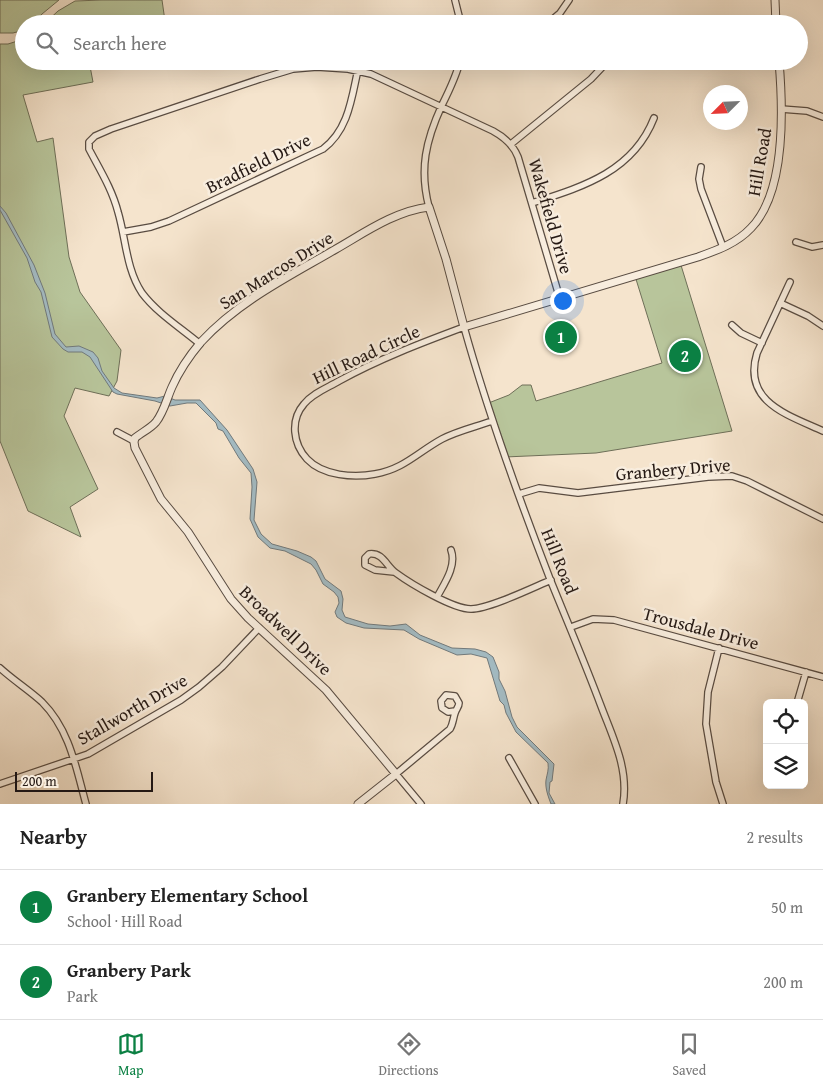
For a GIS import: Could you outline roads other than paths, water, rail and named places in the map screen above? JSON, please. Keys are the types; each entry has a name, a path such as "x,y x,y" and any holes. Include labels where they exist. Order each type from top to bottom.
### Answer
{"street":[{"path":"455,0 459,15"},
{"path":"558,15 569,0"},
{"path":"776,0 776,15"},
{"name":"Wakefield Drive","path":"124,232 114,198 89,149 90,140 117,126 292,70"},
{"name":"Wakefield Drive","path":"350,70 390,82 496,132 511,144 518,157 560,299"},
{"name":"Hill Road","path":"457,70 430,136 425,157 424,182 429,208 446,259 492,421 620,758 625,782 623,804"},
{"path":"511,144 602,70"},
{"name":"Hill Road","path":"464,327 698,257 724,248 740,238 762,214 770,199 777,167 781,109 779,70"},
{"name":"Bradfield Drive","path":"124,232 151,227 178,218 323,149 336,137 343,126 358,71"},
{"path":"781,109 807,111 823,117"},
{"path":"532,203 584,185 611,170 623,161 638,144 654,118"},
{"path":"701,167 700,189 724,248"},
{"name":"San Marcos Drive","path":"134,441 137,436 154,424 181,371 200,344 232,313 286,278 399,215 411,210 429,208"},
{"path":"124,232 131,268 142,293 156,308 200,344"},
{"path":"796,242 812,247 823,245"},
{"path":"790,282 762,343 756,358 754,372 761,395 774,407 823,431"},
{"path":"780,304 808,316 823,326"},
{"path":"732,325 741,333 762,343"},
{"name":"Hill Road Circle","path":"464,327 384,358 315,395 306,402 299,412 295,426 296,439 304,456 317,467 346,475 370,475 399,467 445,438 492,421"},
{"path":"117,432 134,441"},
{"name":"Broadwell Drive","path":"134,441 161,499 188,532 231,599 259,628 326,690 421,804"},
{"name":"Granbery Drive","path":"519,494 539,488 578,493 732,476 747,480 823,519"},
{"path":"437,598 452,564 453,556 451,550"},
{"path":"394,572 371,569 366,565 365,558 370,554 377,554 383,558 394,572 437,598 459,607 476,608 551,580"},
{"name":"Trousdale Drive","path":"570,627 593,619 610,619 823,677"},
{"name":"Stallworth Drive","path":"0,784 74,759 105,745 192,692 222,667 259,628"},
{"path":"719,648 708,692 706,724 718,788 723,804"},
{"path":"0,668 50,710 63,731 74,759 86,804"},
{"path":"798,699 806,672"},
{"path":"358,804 448,732 453,723 455,711"},
{"path":"509,758 534,804"}],"water":[{"path":"0,206 6,213 34,265 45,293 55,334 66,347 79,346 93,352 98,358 102,371 114,388 122,393 157,398 165,396 175,400 200,400 227,430 253,469 257,482 254,520 261,534 272,544 297,551 316,561 325,579 341,591 343,599 342,610 345,617 368,624 390,626 406,624 420,635 452,648 475,649 486,652 493,657 517,727 554,764 549,793 555,804 551,804 546,789 548,763 516,732 504,705 500,701 487,658 471,654 457,655 419,639 404,630 364,628 346,623 337,617 335,612 339,603 338,597 323,584 311,564 285,551 270,548 258,537 250,519 251,473 239,458 223,431 218,429 216,423 196,403 170,406 155,401 117,394 113,392 90,357 82,352 68,352 63,349 52,337 41,292 35,282 27,258 0,210"}],"place":[{"name":"Granbery Elementary School","path":"561,337"},
{"name":"Granbery Park","path":"685,356"}]}
